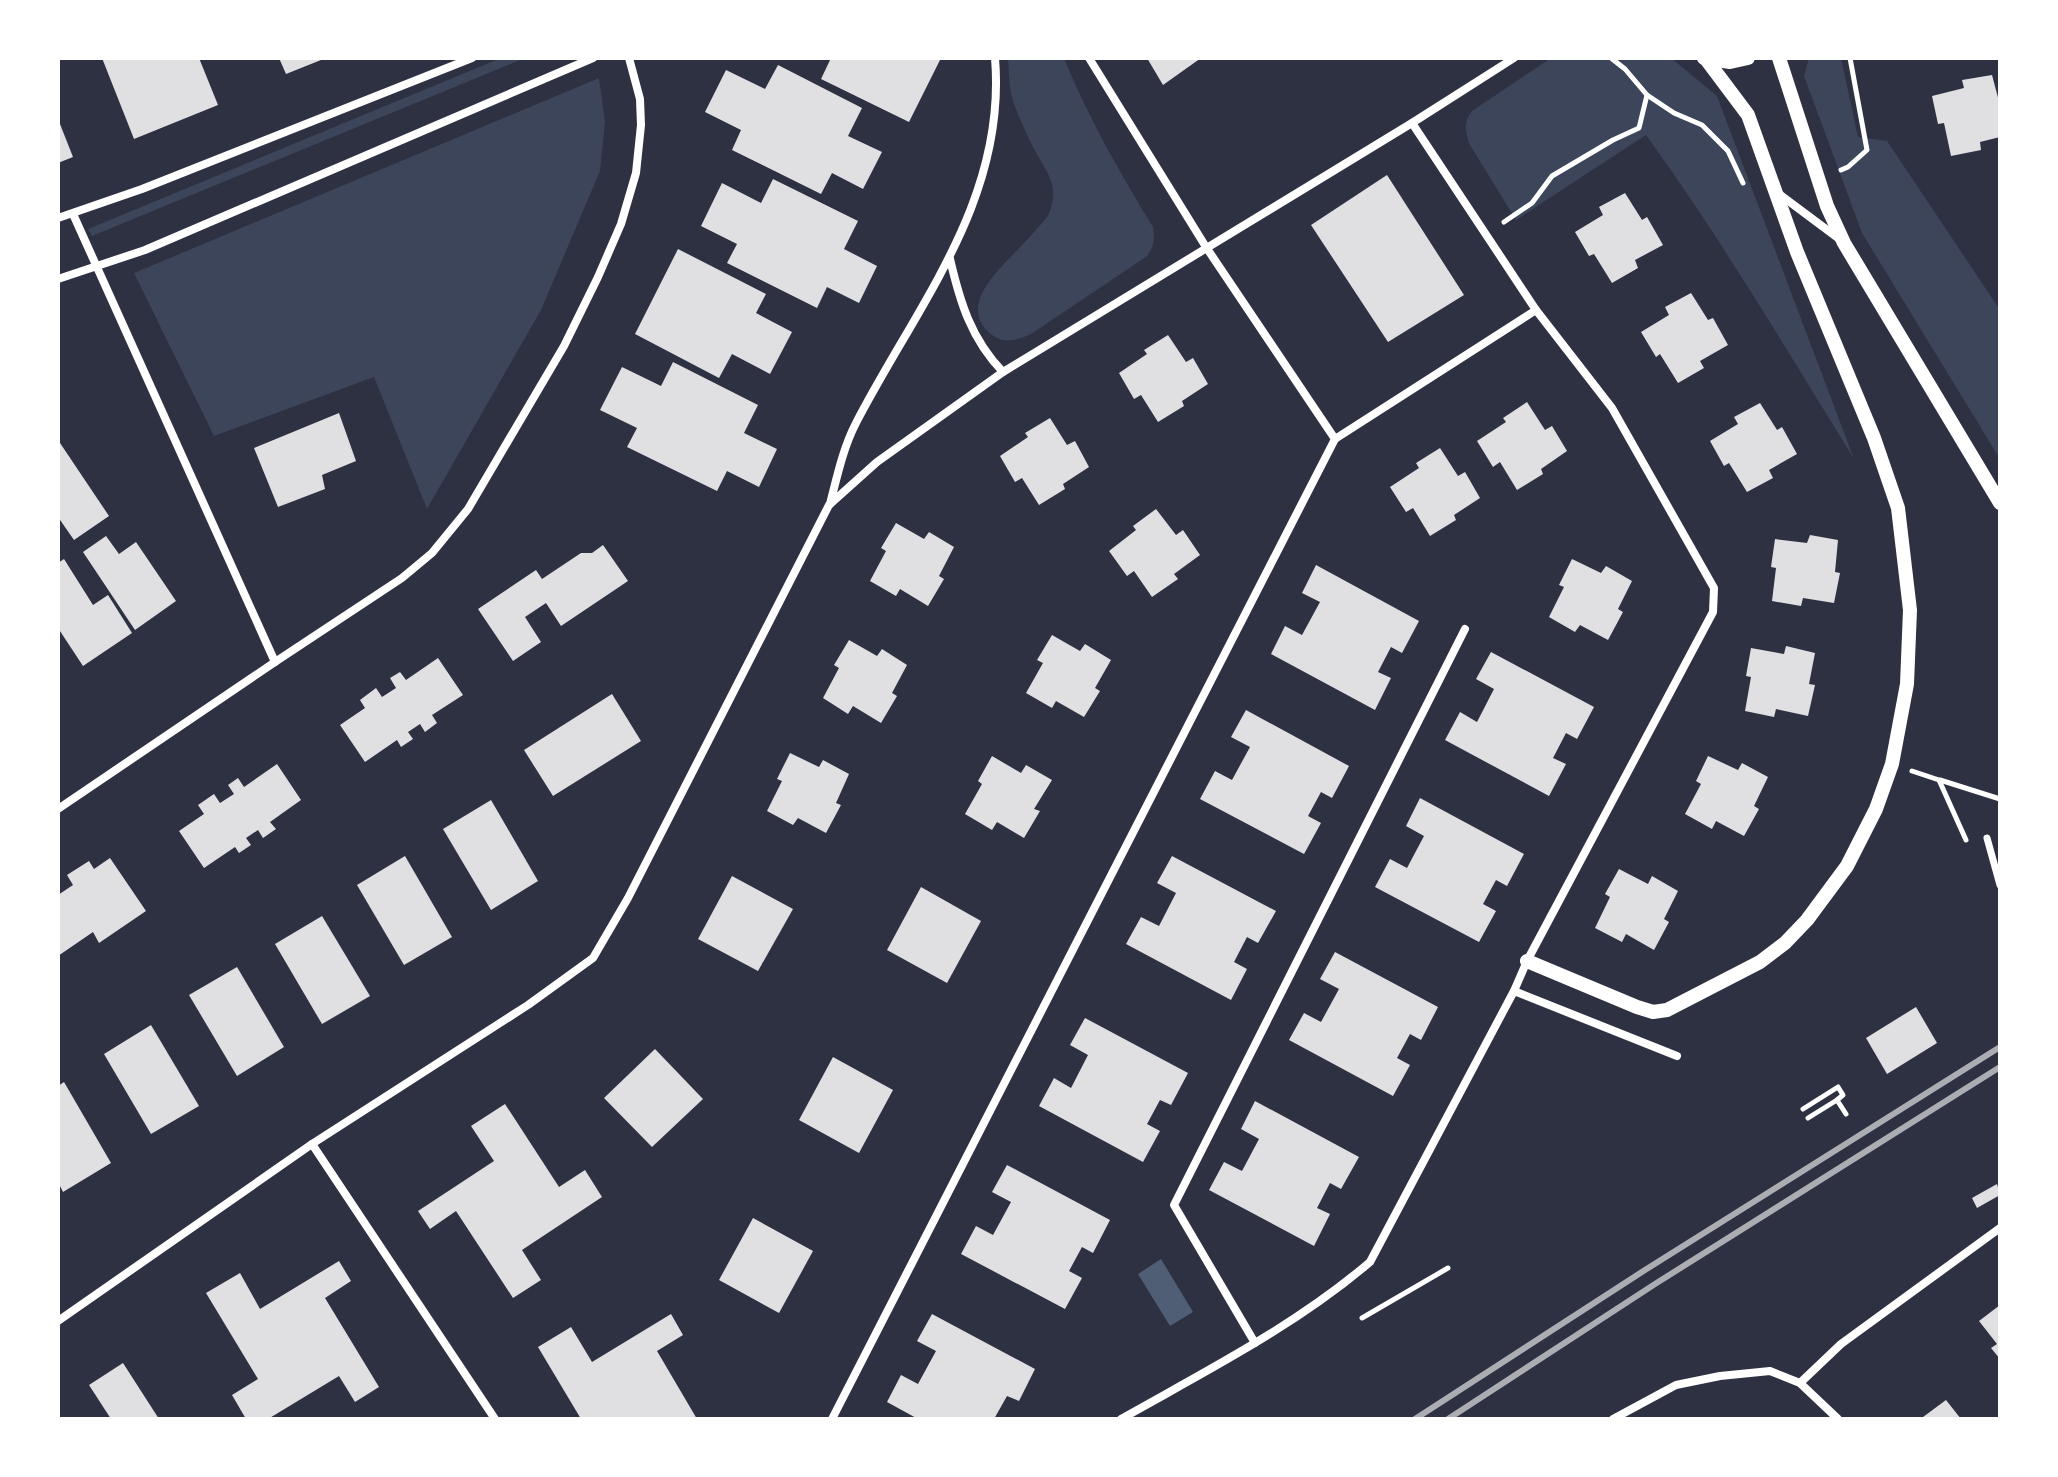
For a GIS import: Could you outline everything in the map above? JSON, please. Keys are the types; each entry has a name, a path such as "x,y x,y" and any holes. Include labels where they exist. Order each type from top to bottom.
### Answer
{"street":[{"path":"58,218 157,183 472,58"},
{"path":"58,279 145,250 593,58"},
{"path":"58,809 394,584 418,566 457,523 487,480 564,346 598,277 626,208 636,173 641,125 640,99 629,58"},
{"path":"58,1321 312,1144 528,1005 593,958 628,898 829,505 855,425 950,258 969,216 990,148 996,110 995,58"},
{"path":"1089,58 1206,247 1335,439"},
{"path":"829,505 877,462 1003,372 1514,58"},
{"path":"1705,58 1730,62 1748,58"},
{"path":"1527,961 1653,1012 1667,1010 1760,962 1785,943 1807,920 1847,866 1876,809 1892,764 1907,684 1910,610 1898,508 1874,438 1797,252 1748,115 1705,58"},
{"path":"1779,58 1827,206 1844,243 2000,503"},
{"path":"1121,1419 1255,1343 1340,1288 1370,1262 1713,612 1714,588 1612,408 1536,310 1412,123"},
{"path":"1775,191 1844,243"},
{"path":"73,214 275,662"},
{"path":"950,258 958,294 977,341 1003,372"},
{"path":"832,1419 1335,439 1536,310"},
{"path":"1255,1343 1174,1205 1465,629"},
{"path":"1987,838 2000,885"},
{"path":"1514,991 1677,1056"},
{"path":"312,1144 495,1419"},
{"path":"1800,1383 1841,1344 2000,1228"},
{"path":"1613,1419 1676,1385 1720,1376 1770,1371 1800,1383 1838,1419"}],"path":[{"path":"1611,58 1647,95 1674,113 1702,125 1728,151 1752,201 1775,191"},
{"path":"1818,179 1848,167 1867,150 1850,58"},
{"path":"1486,234 1532,203 1552,176 1639,128 1647,95"},
{"path":"1892,764 2000,799"},
{"path":"1939,780 1969,848"},
{"path":"1803,1109 1838,1087 1843,1095 1808,1118"},
{"path":"1837,1100 1846,1114"},
{"path":"1362,1318 1448,1268"}],"shaded area":[{"path":"501,58 525,58 92,236 88,229"},
{"path":"1008,58 1064,58 1105,144 1153,227 1154,236 1146,257 1031,334 1016,340 996,337 981,323 978,311 980,299 995,274 1048,216 1053,187 1013,101"},
{"path":"1551,58 1671,58 1717,96 1854,459 1727,254 1646,135 1516,220 1470,145 1466,123 1472,111"},
{"path":"1809,58 1841,58 1858,137 1887,141 2000,310 2000,459 1862,233 1804,76"},
{"path":"599,78 605,122 600,171 541,310 427,509 374,377 214,436 134,273"},
{"path":"1161,1259 1193,1312 1170,1326 1138,1274"}],"building":[{"path":"102,58 199,58 218,105 134,139"},
{"path":"279,58 326,58 286,74"},
{"path":"831,58 941,58 909,122 821,79"},
{"path":"1147,58 1201,58 1163,85"},
{"path":"778,65 862,108 848,136 882,152 863,189 832,173 821,194 732,150 741,130 705,112 726,70 765,89"},
{"path":"1992,75 2000,105 2000,137 1980,142 1981,150 1951,156 1944,123 1938,124 1932,96 1964,88 1962,80"},
{"path":"58,119 73,157 58,163"},
{"path":"1387,175 1464,295 1388,342 1311,225"},
{"path":"773,179 858,221 844,249 877,266 859,303 827,287 817,308 727,263 737,244 701,226 722,183 761,203"},
{"path":"1625,193 1642,220 1647,217 1663,245 1635,260 1638,268 1612,283 1594,254 1589,256 1575,232 1603,215 1599,207"},
{"path":"678,249 766,294 756,313 792,332 770,374 732,354 719,378 635,334"},
{"path":"1691,293 1708,320 1713,318 1728,345 1700,361 1704,368 1678,383 1660,354 1656,357 1641,332 1669,315 1665,307"},
{"path":"1168,335 1186,362 1193,358 1208,384 1182,401 1184,406 1158,422 1141,395 1134,399 1119,373 1147,354 1144,350"},
{"path":"673,362 758,405 744,433 777,449 759,487 727,471 717,491 627,447 637,428 600,410 622,367 661,386"},
{"path":"1527,402 1545,430 1552,426 1567,451 1541,469 1543,474 1517,490 1500,462 1493,467 1477,441 1506,422 1503,418"},
{"path":"1760,403 1777,430 1782,427 1797,454 1769,470 1773,478 1747,492 1729,463 1724,466 1710,441 1738,424 1734,417"},
{"path":"339,413 356,461 322,475 325,489 278,507 254,448"},
{"path":"1050,418 1067,445 1075,441 1089,467 1063,484 1065,489 1039,505 1022,478 1015,482 1000,456 1028,437 1025,433"},
{"path":"58,440 109,516 74,540 58,517"},
{"path":"1440,448 1458,476 1465,472 1480,498 1454,515 1456,520 1430,536 1413,508 1406,512 1390,487 1419,468 1416,463"},
{"path":"1156,509 1176,535 1183,530 1200,555 1174,574 1178,579 1152,597 1134,571 1127,576 1109,551 1136,530 1133,526"},
{"path":"896,523 924,539 929,532 954,547 939,576 944,579 928,606 900,589 896,596 870,581 886,551 881,548"},
{"path":"1810,535 1838,540 1835,572 1840,573 1834,603 1803,598 1801,606 1772,601 1776,568 1771,567 1775,539 1807,543"},
{"path":"106,536 119,554 136,542 176,601 135,630 83,552"},
{"path":"603,545 628,581 561,626 546,603 525,617 541,642 513,661 478,609 536,570 542,579 581,553 592,553"},
{"path":"64,559 93,605 108,595 132,633 83,666 58,628 58,563"},
{"path":"1572,559 1601,573 1606,566 1632,581 1618,609 1623,612 1608,640 1580,625 1575,632 1549,617 1564,587 1559,585"},
{"path":"1316,565 1419,621 1402,653 1391,647 1378,672 1391,678 1375,710 1271,654 1285,626 1302,635 1320,602 1302,593"},
{"path":"1052,635 1080,651 1085,644 1111,660 1095,688 1100,691 1084,717 1056,701 1052,708 1026,693 1043,663 1037,660"},
{"path":"849,640 877,656 882,649 907,665 892,693 897,696 881,723 853,706 848,714 823,698 839,668 834,665"},
{"path":"1786,646 1815,653 1809,684 1815,685 1808,716 1776,709 1774,717 1745,711 1751,677 1746,676 1751,648 1784,654"},
{"path":"1491,652 1594,707 1577,739 1566,733 1553,758 1566,764 1549,796 1445,740 1460,712 1477,722 1494,689 1476,679"},
{"path":"438,658 463,695 432,715 437,723 425,732 420,724 408,732 413,739 401,747 397,740 365,762 340,725 365,708 360,700 376,688 382,697 396,688 390,678 400,672 406,680"},
{"path":"612,694 641,741 553,796 524,750"},
{"path":"1246,710 1349,766 1332,798 1321,792 1308,816 1321,823 1304,854 1200,799 1215,771 1232,780 1250,747 1231,737"},
{"path":"790,753 819,767 823,760 849,774 836,803 841,805 826,833 798,818 793,825 767,811 782,781 777,779"},
{"path":"992,756 1021,773 1026,765 1052,780 1034,809 1040,811 1024,838 997,822 992,830 965,814 982,784 978,781"},
{"path":"1708,756 1738,770 1742,763 1768,777 1754,806 1759,809 1744,836 1716,821 1712,829 1685,814 1701,784 1696,781"},
{"path":"277,764 301,800 270,822 276,829 263,838 258,830 246,838 251,845 239,853 235,847 204,868 179,831 204,814 198,805 214,794 220,803 234,794 228,785 238,778 244,787"},
{"path":"1420,798 1524,854 1507,886 1496,880 1483,904 1496,911 1479,942 1375,887 1390,859 1407,868 1424,836 1406,826"},
{"path":"491,800 538,881 491,910 443,829"},
{"path":"405,856 452,937 404,965 357,885"},
{"path":"1172,856 1276,911 1258,943 1247,937 1234,962 1247,969 1231,1000 1126,944 1141,917 1159,926 1176,893 1157,883"},
{"path":"110,858 146,911 99,943 93,932 58,956 58,895 73,885 67,875 89,861 94,869"},
{"path":"1619,869 1648,884 1652,876 1678,891 1664,919 1669,922 1654,950 1626,934 1622,942 1595,928 1610,897 1605,894"},
{"path":"732,876 793,909 758,971 698,939"},
{"path":"921,887 981,921 947,983 887,950"},
{"path":"322,916 370,996 322,1024 275,944"},
{"path":"1335,952 1438,1007 1421,1040 1410,1034 1397,1058 1410,1065 1393,1096 1289,1040 1304,1013 1321,1022 1339,989 1320,979"},
{"path":"237,967 284,1047 237,1076 189,995"},
{"path":"1916,1007 1937,1043 1887,1074 1866,1038"},
{"path":"1085,1018 1188,1073 1171,1105 1160,1100 1147,1124 1160,1131 1143,1162 1039,1106 1054,1078 1071,1088 1088,1055 1070,1045"},
{"path":"151,1025 199,1106 151,1134 104,1054"},
{"path":"655,1049 703,1099 652,1147 604,1098"},
{"path":"833,1057 893,1090 859,1153 799,1120"},
{"path":"64,1082 111,1163 63,1192 58,1182 58,1086"},
{"path":"1255,1101 1359,1157 1341,1189 1330,1183 1317,1208 1330,1214 1314,1246 1209,1190 1224,1162 1242,1171 1259,1139 1241,1129"},
{"path":"505,1104 559,1187 585,1170 602,1197 522,1250 541,1280 513,1298 456,1211 430,1229 418,1211 494,1161 471,1126"},
{"path":"1007,1165 1110,1220 1093,1253 1082,1247 1069,1271 1082,1278 1065,1309 961,1254 976,1226 993,1235 1011,1202 992,1192"},
{"path":"1997,1184 2000,1195 1977,1208 1972,1198"},
{"path":"753,1218 813,1251 779,1313 719,1280"},
{"path":"339,1261 351,1281 325,1298 379,1387 355,1402 339,1376 268,1419 246,1419 232,1395 258,1379 206,1293 240,1273 260,1309"},
{"path":"2000,1305 2000,1359 1991,1348 1997,1344 1979,1321"},
{"path":"671,1314 683,1335 657,1351 697,1419 581,1419 538,1347 571,1327 592,1362"},
{"path":"932,1314 1035,1369 1019,1401 1007,1396 994,1419 918,1419 887,1402 901,1375 918,1384 936,1351 917,1341"},
{"path":"123,1363 159,1419 111,1419 89,1385"},
{"path":"1946,1400 1961,1419 1924,1419 1923,1417"}],"railway":[{"path":"1415,1419 2000,1047"},
{"path":"1448,1419 1655,1284 2000,1067"}]}
